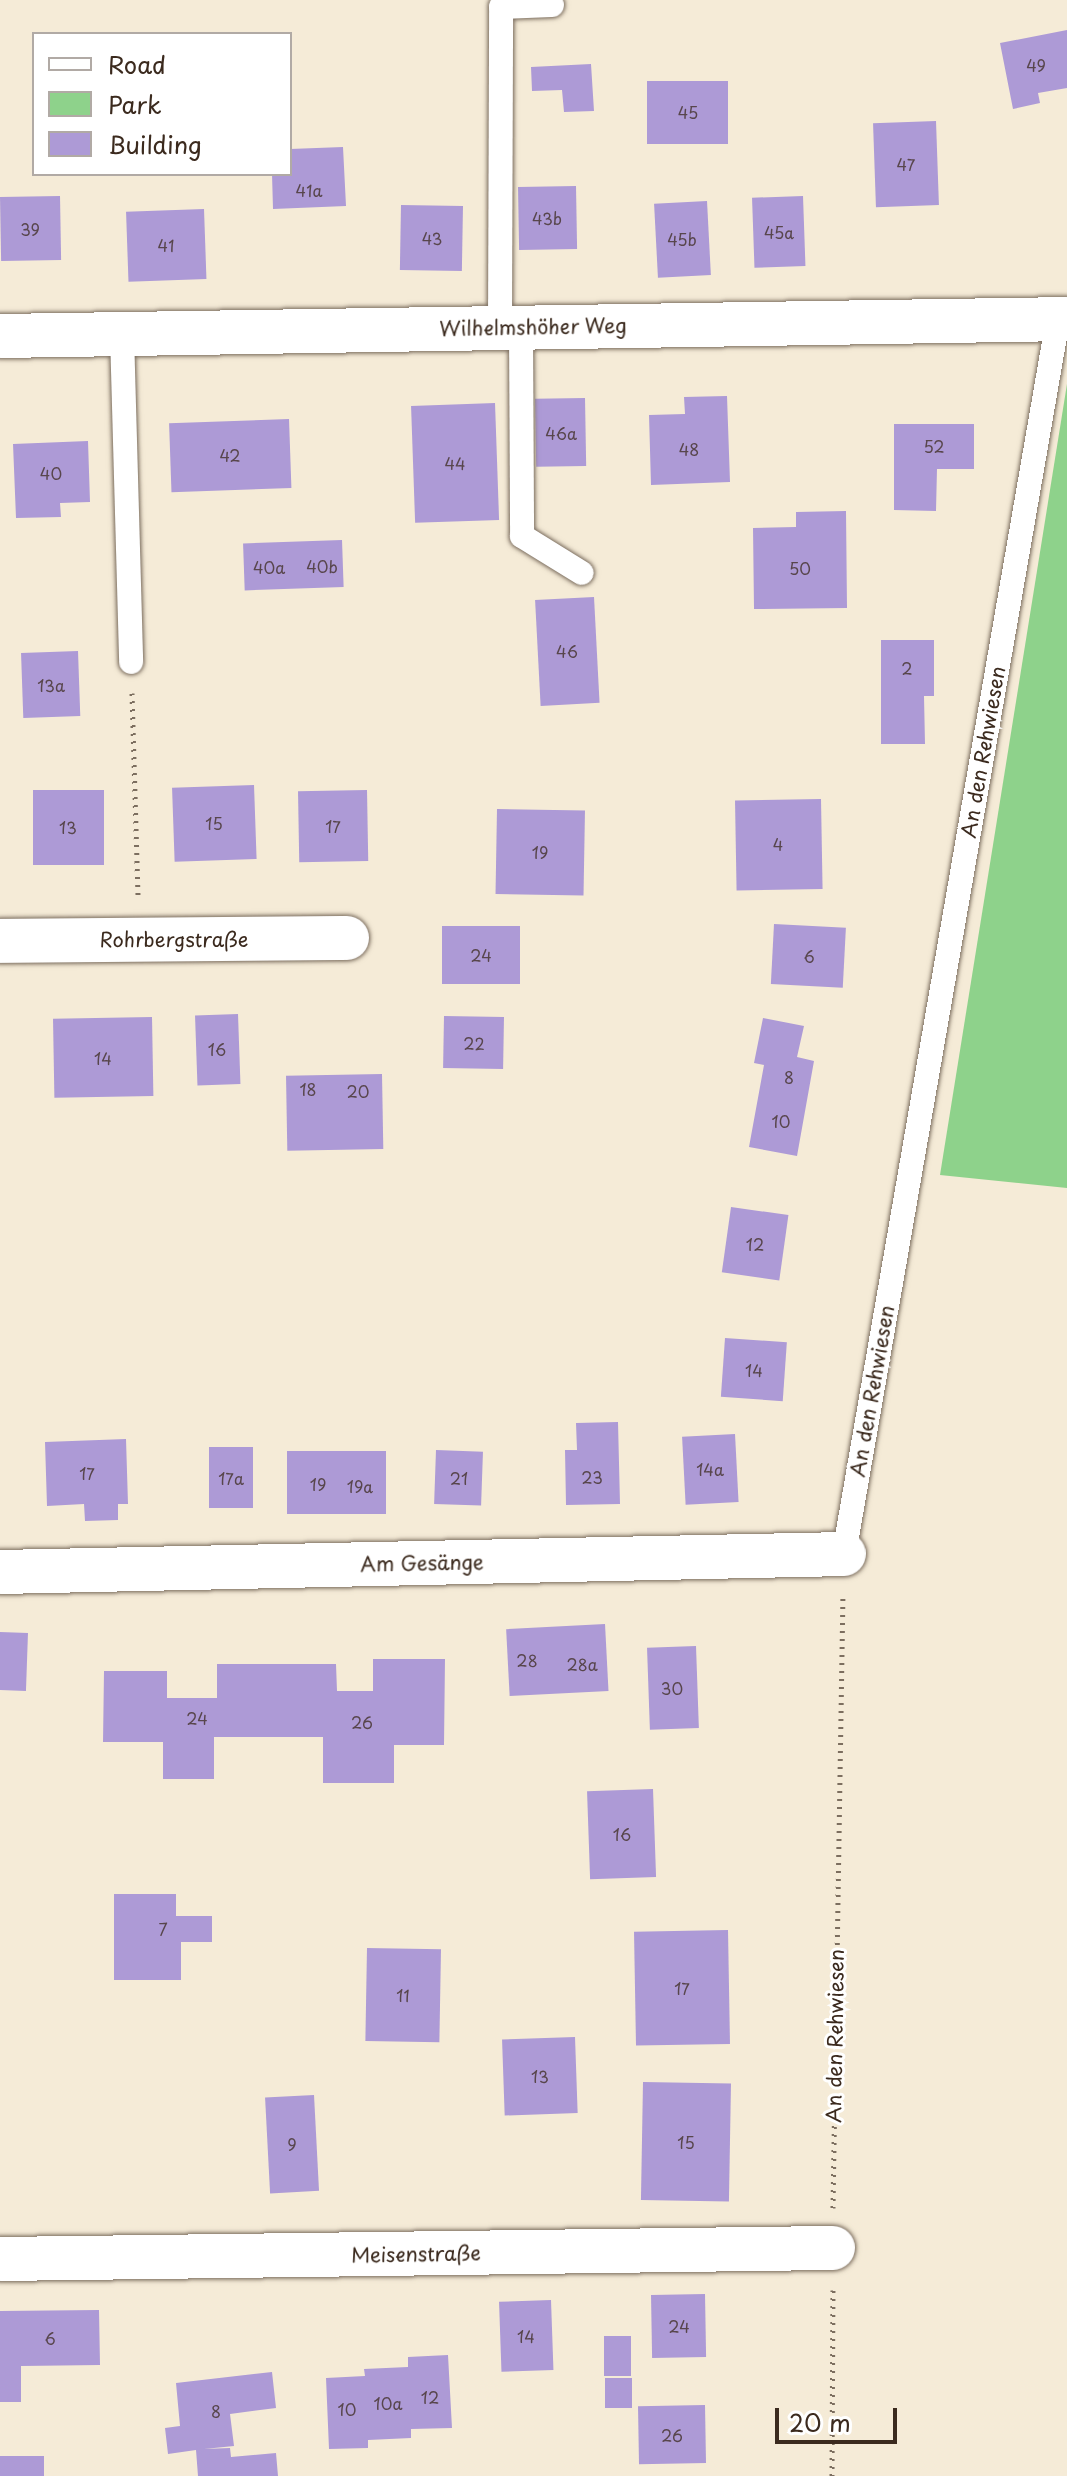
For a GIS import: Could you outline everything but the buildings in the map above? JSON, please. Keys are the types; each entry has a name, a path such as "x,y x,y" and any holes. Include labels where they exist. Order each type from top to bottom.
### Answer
{"street":[{"name":"Wilhelmshöher Weg","path":"0,336 1062,319"},
{"name":"Rohrbergstraße","path":"0,941 347,938"},
{"name":"Am Gesänge","path":"0,1572 844,1554"},
{"name":"Meisenstraße","path":"0,2259 833,2248"}],"lane":[{"path":"552,5 501,7 511,327 522,536 582,573"},
{"name":"An den Rehwiesen","path":"844,1554 1062,319"},
{"path":"122,334 131,662"}],"path":[{"path":"131,662 139,940"},
{"name":"An den Rehwiesen","path":"832,2476 844,1554"}],"green space":[{"path":"1067,384 1067,1188 940,1175"}]}
